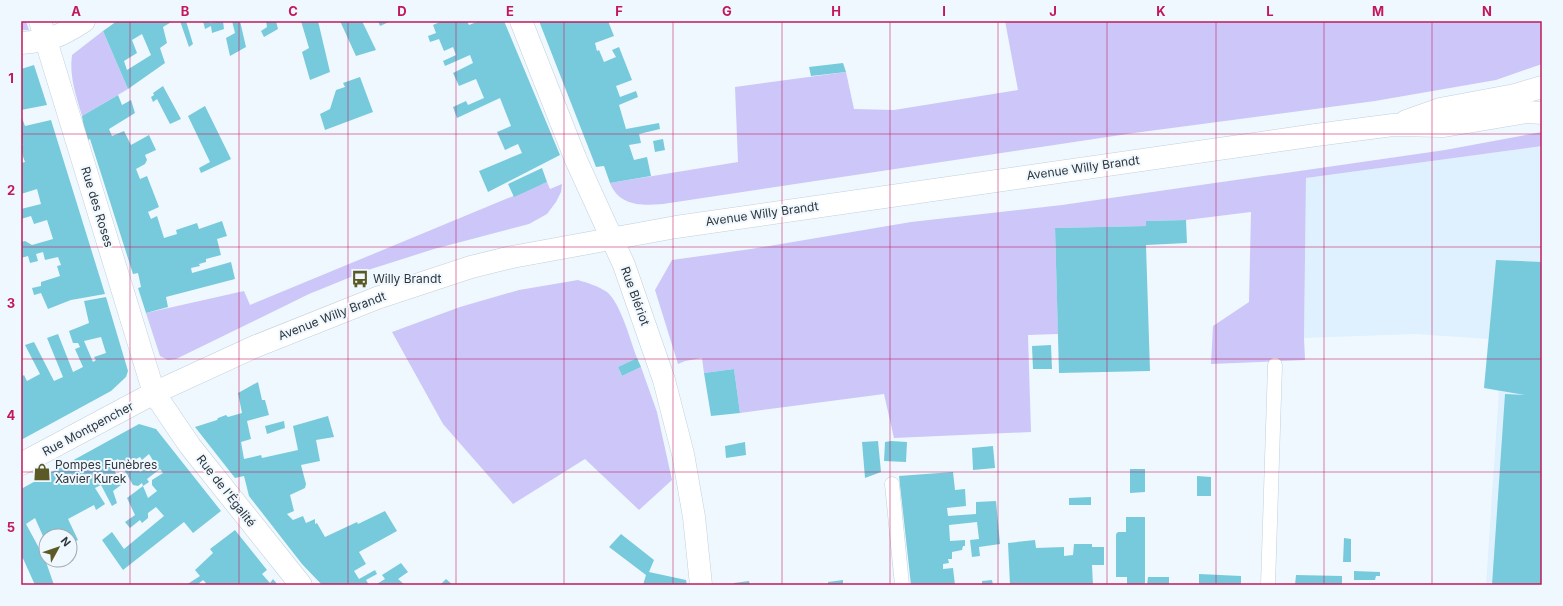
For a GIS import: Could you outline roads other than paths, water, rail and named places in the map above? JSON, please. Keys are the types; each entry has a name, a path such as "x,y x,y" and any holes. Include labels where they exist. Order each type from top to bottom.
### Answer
{"main road":[{"path":"21,43 44,31 65,33 84,21"},
{"name":"Rue Blériot","path":"521,21 576,160 611,238 643,318 673,413 683,454 690,493 701,585"},
{"name":"Rue des Roses","path":"44,31 154,393"},
{"name":"Avenue Willy Brandt","path":"1393,125 1440,109 1515,95 1542,87"},
{"name":"Avenue Willy Brandt","path":"154,393 254,347 328,317 426,281 512,257 611,238 882,197 1393,125 1444,126 1527,112 1542,113"},
{"name":"Rue Montpencher","path":"21,464 154,393"},
{"name":"Rue de l'Égalité","path":"154,393 190,446 301,585"}],"lane":[{"path":"1268,585 1275,365"},
{"path":"892,484 902,585"}],"place":[{"name":"Willy Brandt","path":"360,279"},
{"name":"Pompes Funèbres Xavier Kurek","path":"42,472"}]}
